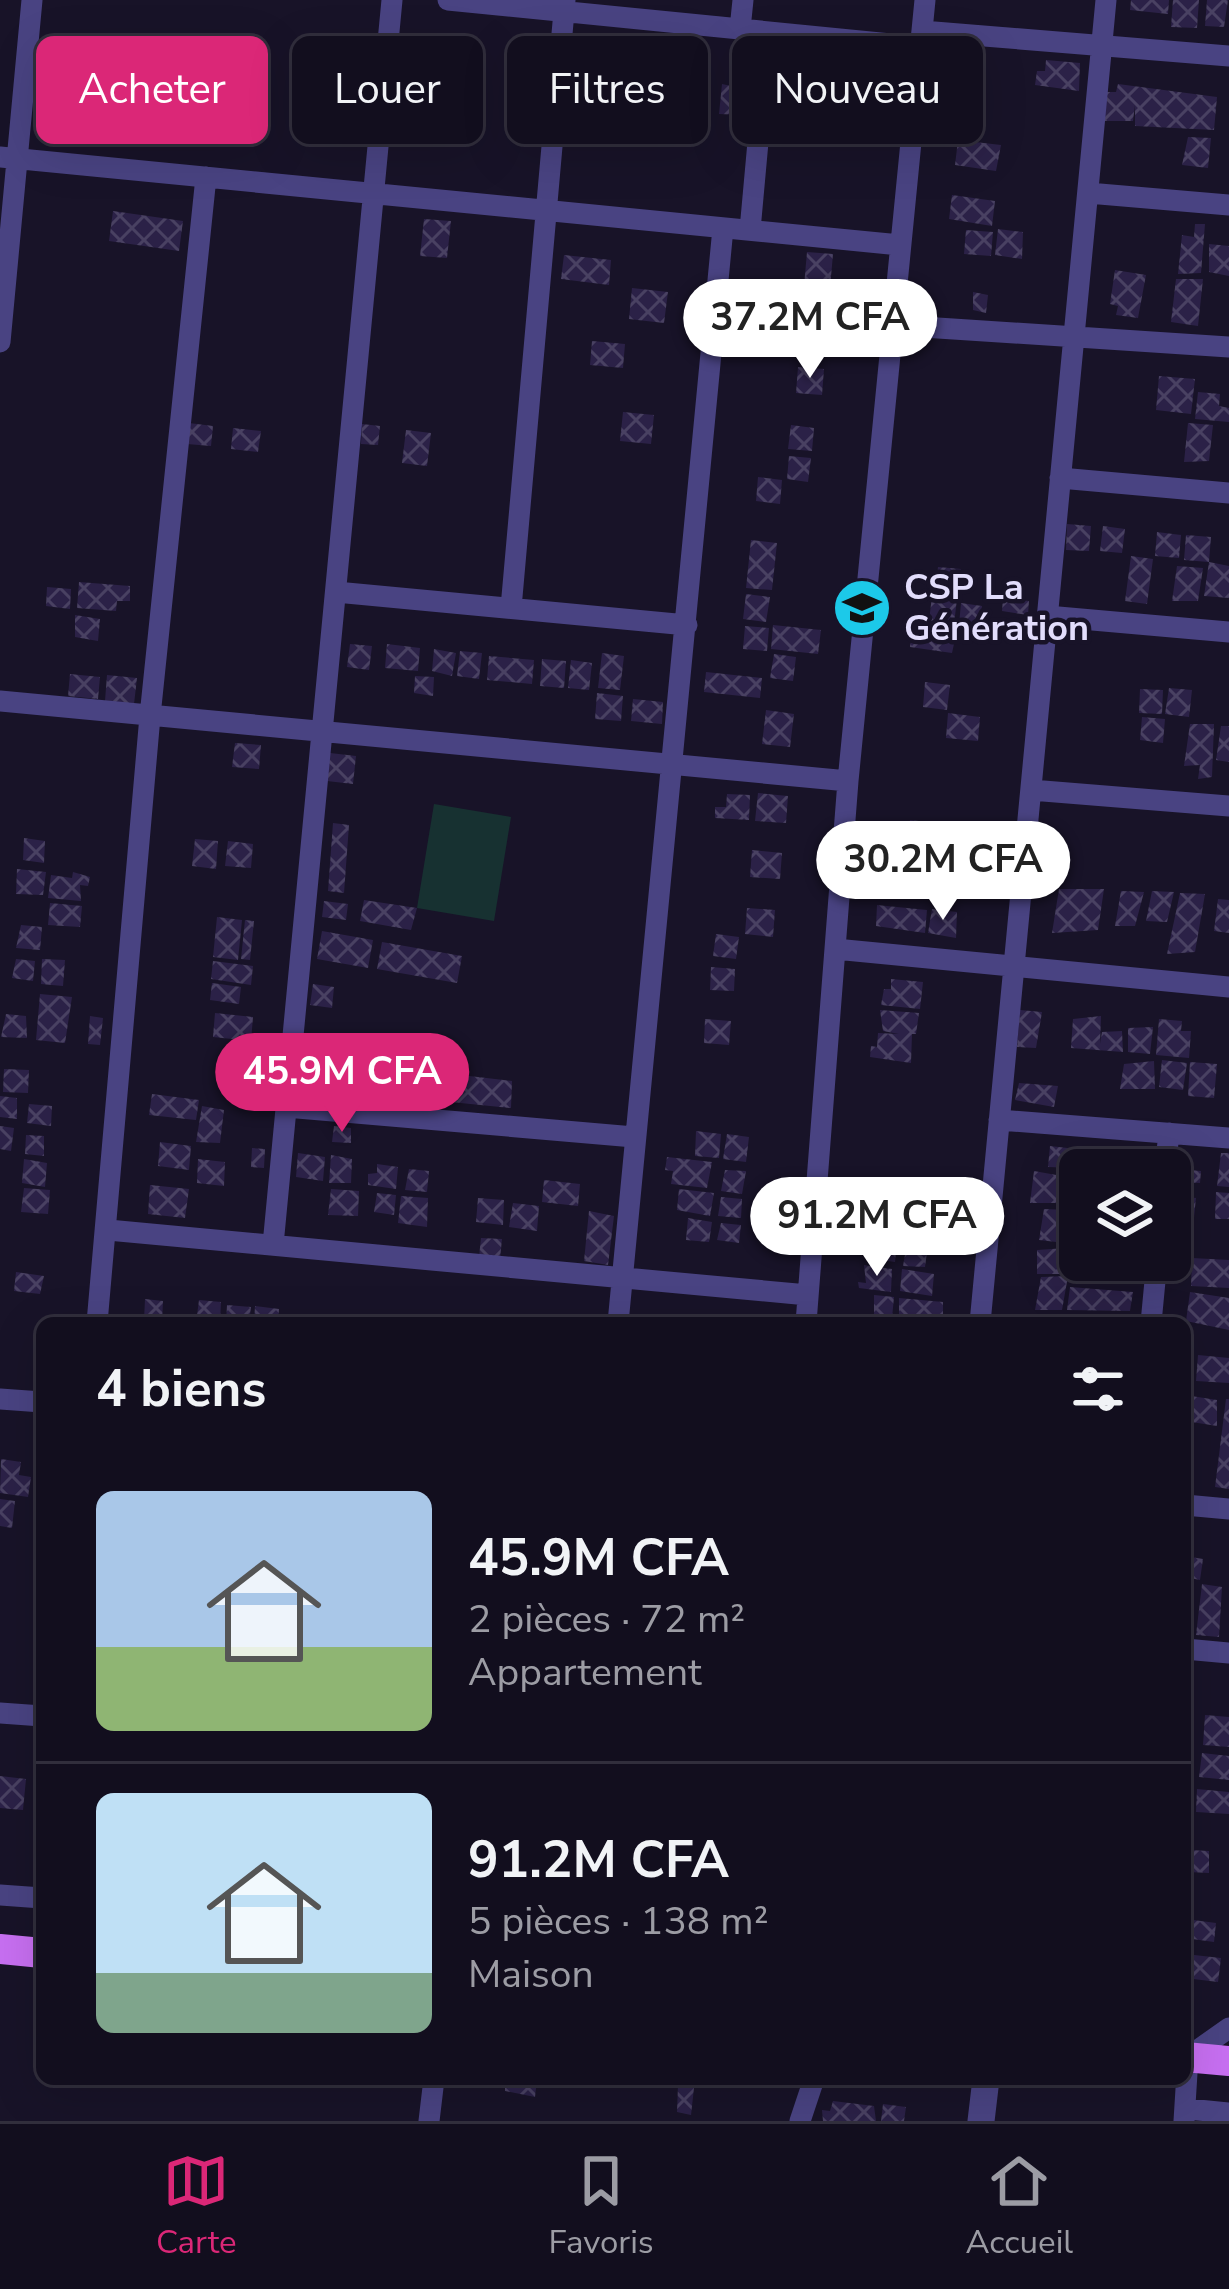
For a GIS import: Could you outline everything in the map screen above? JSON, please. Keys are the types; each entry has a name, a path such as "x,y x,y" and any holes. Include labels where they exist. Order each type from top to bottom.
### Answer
{"main road":[{"path":"0,1949 36,1952"},
{"path":"1191,2057 1229,2061"}],"street":[{"path":"0,342 9,158 32,0"},
{"path":"273,1245 392,0"},
{"path":"448,0 564,6 768,32 855,36"},
{"path":"740,29 743,0"},
{"path":"921,36 925,0"},
{"path":"981,1317 1106,0"},
{"path":"511,608 564,6"},
{"path":"750,230 768,32"},
{"path":"983,41 1229,56"},
{"path":"806,1317 848,781 910,144"},
{"path":"9,158 900,245"},
{"path":"98,1317 151,716 206,177"},
{"path":"1088,194 1229,205"},
{"path":"619,1317 723,228"},
{"path":"892,325 1229,347"},
{"path":"1060,478 1229,493"},
{"path":"336,592 687,626"},
{"path":"1047,616 1229,632"},
{"path":"0,701 848,781"},
{"path":"1031,790 1229,806"},
{"path":"835,949 1229,987"},
{"path":"286,1107 634,1137"},
{"path":"999,1120 1229,1138"},
{"path":"1167,1149 1168,1133"},
{"path":"108,1230 808,1295"},
{"path":"1152,1317 1155,1281"},
{"path":"0,1399 36,1402"},
{"path":"1191,1506 1229,1509"},
{"path":"1191,1650 1229,1653"},
{"path":"0,1713 36,1716"},
{"path":"0,1894 36,1897"},
{"path":"1191,2054 1229,2028"},
{"path":"429,2121 433,2085"},
{"path":"800,2121 812,2085"},
{"path":"981,2121 985,2085"},
{"path":"1187,2085 1186,2115 1229,2113"}],"green space":[{"path":"434,804 511,817 494,921 417,908"}],"building":[{"path":"1131,0 1169,0 1168,14 1130,10"},
{"path":"1173,0 1199,0 1197,28 1171,27"},
{"path":"1207,0 1228,0 1224,27 1205,26"},
{"path":"1046,60 1080,63 1079,91 1035,85 1037,71 1045,71"},
{"path":"722,84 732,86 732,115 719,114"},
{"path":"1118,84 1217,97 1214,130 1135,126 1135,105 1133,121 1104,121 1106,92 1116,92"},
{"path":"1188,137 1211,138 1208,168 1182,165"},
{"path":"958,144 1001,145 996,171 955,165"},
{"path":"952,195 995,201 992,226 949,219"},
{"path":"113,211 183,221 179,251 109,241"},
{"path":"424,219 451,221 447,258 420,256"},
{"path":"1195,224 1205,224 1201,273 1178,274 1182,235 1194,237"},
{"path":"998,229 1023,232 1022,259 995,255"},
{"path":"966,230 993,232 991,256 964,254"},
{"path":"1209,244 1229,246 1229,276 1209,272"},
{"path":"807,252 833,254 828,311 802,309"},
{"path":"564,255 611,260 609,285 561,279"},
{"path":"1115,270 1146,275 1138,318 1116,315 1118,306 1110,304"},
{"path":"1176,279 1203,279 1198,326 1171,322"},
{"path":"632,288 668,292 664,323 629,319"},
{"path":"973,292 988,295 986,313 973,310"},
{"path":"592,341 625,344 623,368 590,365"},
{"path":"798,367 824,369 822,395 796,393"},
{"path":"1159,376 1195,379 1191,414 1156,410"},
{"path":"1198,392 1220,394 1219,406 1229,408 1229,422 1195,419"},
{"path":"623,412 654,415 651,444 620,441"},
{"path":"189,423 213,426 211,446 187,444"},
{"path":"1188,423 1213,425 1209,461 1184,462"},
{"path":"362,424 380,426 378,445 361,444"},
{"path":"791,425 814,428 812,451 788,449"},
{"path":"233,428 261,431 258,452 231,449"},
{"path":"406,430 431,433 427,466 402,463"},
{"path":"789,456 811,458 808,482 787,479"},
{"path":"758,477 782,480 780,504 756,501"},
{"path":"1067,524 1091,526 1089,551 1066,550"},
{"path":"1103,526 1125,529 1122,553 1100,551"},
{"path":"1157,532 1181,535 1179,558 1155,556"},
{"path":"1186,535 1211,537 1209,562 1184,560"},
{"path":"751,540 777,543 772,590 746,588"},
{"path":"1131,556 1153,559 1147,604 1125,601"},
{"path":"1209,562 1229,566 1229,598 1204,596"},
{"path":"1177,566 1203,568 1198,601 1172,601"},
{"path":"938,567 961,569 959,593 935,590"},
{"path":"79,582 130,586 130,601 117,601 116,611 77,608"},
{"path":"47,587 71,589 70,609 46,606"},
{"path":"746,594 770,597 766,622 743,619"},
{"path":"932,596 957,599 954,624 929,621"},
{"path":"1003,598 1029,601 1028,615 1002,611"},
{"path":"961,603 982,606 979,628 959,625"},
{"path":"75,615 100,619 98,641 75,637"},
{"path":"913,620 957,630 952,653 910,647"},
{"path":"773,625 821,630 818,654 771,649"},
{"path":"745,626 769,628 767,651 743,649"},
{"path":"350,644 372,646 369,670 347,667"},
{"path":"387,644 420,648 418,671 385,668"},
{"path":"434,649 456,653 452,676 432,671"},
{"path":"460,651 482,653 479,679 457,676"},
{"path":"602,653 624,656 620,690 598,688"},
{"path":"774,654 796,657 793,681 770,678"},
{"path":"489,656 534,660 532,684 487,680"},
{"path":"542,659 566,661 564,688 540,686"},
{"path":"571,660 592,663 589,690 568,688"},
{"path":"706,672 762,678 760,698 704,692"},
{"path":"70,674 100,677 98,699 68,696"},
{"path":"107,675 137,678 134,704 105,701"},
{"path":"415,676 434,677 433,696 414,693"},
{"path":"925,682 950,685 947,710 923,707"},
{"path":"1169,688 1192,690 1189,717 1165,714"},
{"path":"1140,689 1163,690 1162,714 1139,713"},
{"path":"597,693 623,696 621,721 595,719"},
{"path":"633,699 663,702 662,724 631,721"},
{"path":"766,710 794,714 790,747 762,744"},
{"path":"948,713 980,717 978,741 946,738"},
{"path":"1142,717 1165,719 1163,743 1140,740"},
{"path":"1190,724 1214,724 1212,777 1198,779 1200,765 1184,766"},
{"path":"1221,726 1229,726 1229,762 1216,760"},
{"path":"235,743 261,745 259,769 232,767"},
{"path":"330,753 356,756 353,784 327,781"},
{"path":"758,793 788,796 786,823 755,821"},
{"path":"727,794 750,795 749,820 715,818 715,807 726,807"},
{"path":"910,820 936,823 932,851 894,848 897,827 909,829"},
{"path":"333,823 349,825 344,893 328,891"},
{"path":"24,838 45,841 44,863 23,860"},
{"path":"195,839 218,841 216,869 192,866"},
{"path":"228,841 253,844 251,868 225,866"},
{"path":"752,850 782,853 780,879 750,877"},
{"path":"907,854 934,858 932,882 905,879"},
{"path":"17,869 46,872 43,895 16,894"},
{"path":"73,872 90,877 88,886 80,885 81,901 48,898 51,875 72,878"},
{"path":"1059,889 1104,889 1098,930 1052,933"},
{"path":"1121,891 1144,892 1135,926 1115,926"},
{"path":"1152,891 1174,892 1167,922 1146,921"},
{"path":"1180,893 1205,894 1195,952 1167,954"},
{"path":"1218,899 1229,900 1229,933 1214,931"},
{"path":"364,900 417,908 411,930 360,921"},
{"path":"324,901 348,904 346,920 322,917"},
{"path":"50,903 82,906 80,927 48,925"},
{"path":"877,905 927,910 925,933 876,926"},
{"path":"747,908 775,910 773,937 745,934"},
{"path":"932,909 957,912 956,938 928,933"},
{"path":"217,917 242,920 238,960 213,957"},
{"path":"245,920 254,921 250,960 241,959"},
{"path":"21,925 42,927 40,950 16,948"},
{"path":"322,931 373,940 368,968 317,959"},
{"path":"716,934 739,937 736,959 713,956"},
{"path":"382,942 462,956 457,983 377,969"},
{"path":"16,959 35,961 33,981 12,978"},
{"path":"42,959 65,960 63,986 41,984"},
{"path":"213,961 253,966 251,985 211,979"},
{"path":"711,967 735,969 734,991 710,990"},
{"path":"891,979 923,982 920,1009 881,1005"},
{"path":"212,983 241,987 239,1004 210,1000"},
{"path":"313,984 334,987 332,1008 310,1005"},
{"path":"40,994 72,997 65,1043 36,1040"},
{"path":"880,1010 919,1013 911,1063 870,1057 878,1033 899,1034 883,1031"},
{"path":"1020,1010 1042,1012 1036,1048 1017,1047"},
{"path":"215,1013 253,1017 251,1041 213,1037"},
{"path":"6,1014 26,1016 27,1038 1,1037"},
{"path":"90,1016 103,1018 100,1045 88,1044"},
{"path":"1101,1016 1100,1044 1102,1032 1122,1031 1123,1052 1071,1048 1073,1019"},
{"path":"705,1019 731,1021 729,1045 704,1043"},
{"path":"1159,1019 1182,1021 1181,1031 1191,1031 1189,1058 1156,1055"},
{"path":"1153,1027 1150,1054 1128,1052 1128,1028"},
{"path":"1162,1060 1187,1063 1183,1090 1159,1087"},
{"path":"1154,1061 1155,1089 1120,1089 1124,1064"},
{"path":"1190,1062 1217,1064 1214,1098 1188,1096"},
{"path":"311,1063 365,1070 363,1093 309,1088"},
{"path":"375,1067 426,1071 425,1097 371,1094"},
{"path":"4,1069 29,1070 28,1093 3,1092"},
{"path":"435,1072 512,1081 511,1108 431,1100"},
{"path":"1019,1083 1058,1086 1054,1107 1015,1100"},
{"path":"152,1094 199,1100 196,1120 149,1115"},
{"path":"0,1096 17,1098 17,1119 0,1117"},
{"path":"29,1104 52,1106 51,1126 27,1123"},
{"path":"202,1106 224,1110 220,1143 196,1142"},
{"path":"0,1126 14,1128 11,1151 0,1149"},
{"path":"334,1126 351,1128 351,1143 332,1142"},
{"path":"696,1131 721,1134 719,1158 695,1156"},
{"path":"727,1134 749,1137 746,1162 723,1159"},
{"path":"26,1135 44,1136 44,1156 25,1154"},
{"path":"160,1142 191,1146 189,1170 158,1166"},
{"path":"1050,1146 1076,1149 1059,1149 1059,1167 1048,1167"},
{"path":"252,1148 265,1149 264,1168 251,1167"},
{"path":"298,1153 325,1157 323,1181 296,1177"},
{"path":"1221,1153 1229,1153 1229,1187 1217,1186"},
{"path":"331,1155 352,1159 351,1183 329,1183"},
{"path":"667,1157 712,1162 707,1188 671,1184 673,1171 665,1170"},
{"path":"24,1159 47,1163 45,1187 22,1183"},
{"path":"198,1159 225,1162 224,1186 197,1183"},
{"path":"377,1164 398,1167 396,1189 368,1185 368,1174 377,1173"},
{"path":"409,1169 429,1171 427,1192 405,1190"},
{"path":"725,1170 746,1171 742,1194 721,1191"},
{"path":"1191,1170 1201,1171 1200,1183 1191,1183"},
{"path":"1034,1171 1059,1175 1059,1203 1030,1203"},
{"path":"544,1180 580,1184 578,1206 542,1202"},
{"path":"150,1185 189,1189 185,1218 148,1214"},
{"path":"24,1188 50,1190 48,1214 21,1212"},
{"path":"331,1189 359,1191 358,1216 328,1215"},
{"path":"679,1189 714,1193 710,1216 677,1210"},
{"path":"1216,1192 1229,1193 1229,1219 1215,1219"},
{"path":"377,1193 396,1195 394,1215 374,1212"},
{"path":"401,1196 428,1198 427,1227 398,1223"},
{"path":"721,1197 742,1199 741,1218 718,1216"},
{"path":"478,1198 504,1200 503,1225 476,1222"},
{"path":"513,1203 539,1206 537,1231 509,1227"},
{"path":"877,1208 900,1210 897,1232 875,1230"},
{"path":"1044,1209 1059,1210 1059,1242 1039,1240"},
{"path":"589,1211 614,1216 608,1265 584,1261"},
{"path":"905,1211 926,1213 925,1234 903,1232"},
{"path":"688,1218 712,1222 709,1242 686,1240"},
{"path":"721,1223 741,1225 739,1243 717,1240"},
{"path":"481,1238 502,1239 500,1259 479,1257"},
{"path":"878,1240 897,1242 895,1262 874,1259"},
{"path":"907,1243 928,1245 925,1267 903,1266"},
{"path":"1059,1248 1059,1274 1037,1274 1037,1250"},
{"path":"1192,1258 1229,1260 1229,1288 1191,1286"},
{"path":"864,1265 892,1269 891,1292 859,1288 858,1282 866,1283"},
{"path":"902,1269 934,1274 932,1296 900,1291"},
{"path":"16,1272 44,1276 40,1294 14,1291"},
{"path":"1041,1277 1067,1281 1062,1310 1035,1310"},
{"path":"1070,1287 1133,1292 1130,1311 1067,1310"},
{"path":"1190,1292 1229,1298 1229,1330 1187,1317"},
{"path":"874,1295 894,1297 892,1317 874,1317"},
{"path":"899,1298 943,1302 943,1317 899,1317"},
{"path":"145,1299 163,1301 162,1317 144,1317"},
{"path":"199,1300 221,1302 220,1317 197,1317"},
{"path":"227,1305 251,1307 250,1317 226,1317"},
{"path":"255,1306 279,1309 278,1317 254,1317"},
{"path":"1198,1355 1229,1358 1229,1383 1196,1381"},
{"path":"1191,1396 1217,1400 1217,1426 1191,1422"},
{"path":"1229,1399 1229,1489 1215,1487"},
{"path":"1,1459 21,1462 19,1475 31,1477 28,1497 0,1493"},
{"path":"0,1499 15,1501 12,1528 0,1526"},
{"path":"1191,1557 1203,1559 1200,1580 1191,1578"},
{"path":"1202,1584 1222,1587 1219,1637 1196,1635"},
{"path":"1205,1715 1229,1717 1229,1747 1203,1745"},
{"path":"1202,1753 1229,1756 1229,1780 1199,1777"},
{"path":"0,1776 26,1779 23,1810 0,1808"},
{"path":"1197,1789 1229,1792 1229,1814 1196,1812"},
{"path":"1191,1850 1209,1851 1209,1873 1191,1872"},
{"path":"1191,1920 1216,1923 1214,1942 1191,1939"},
{"path":"1191,1955 1221,1958 1218,1982 1191,1979"},
{"path":"505,2085 536,2085 535,2097 505,2091"},
{"path":"678,2085 694,2088 691,2115 677,2112"},
{"path":"833,2101 874,2106 876,2121 823,2121 822,2110 830,2111"},
{"path":"883,2104 906,2107 904,2121 881,2121"}],"place":[{"name":"CSP La Génération","path":"862,608"}]}
